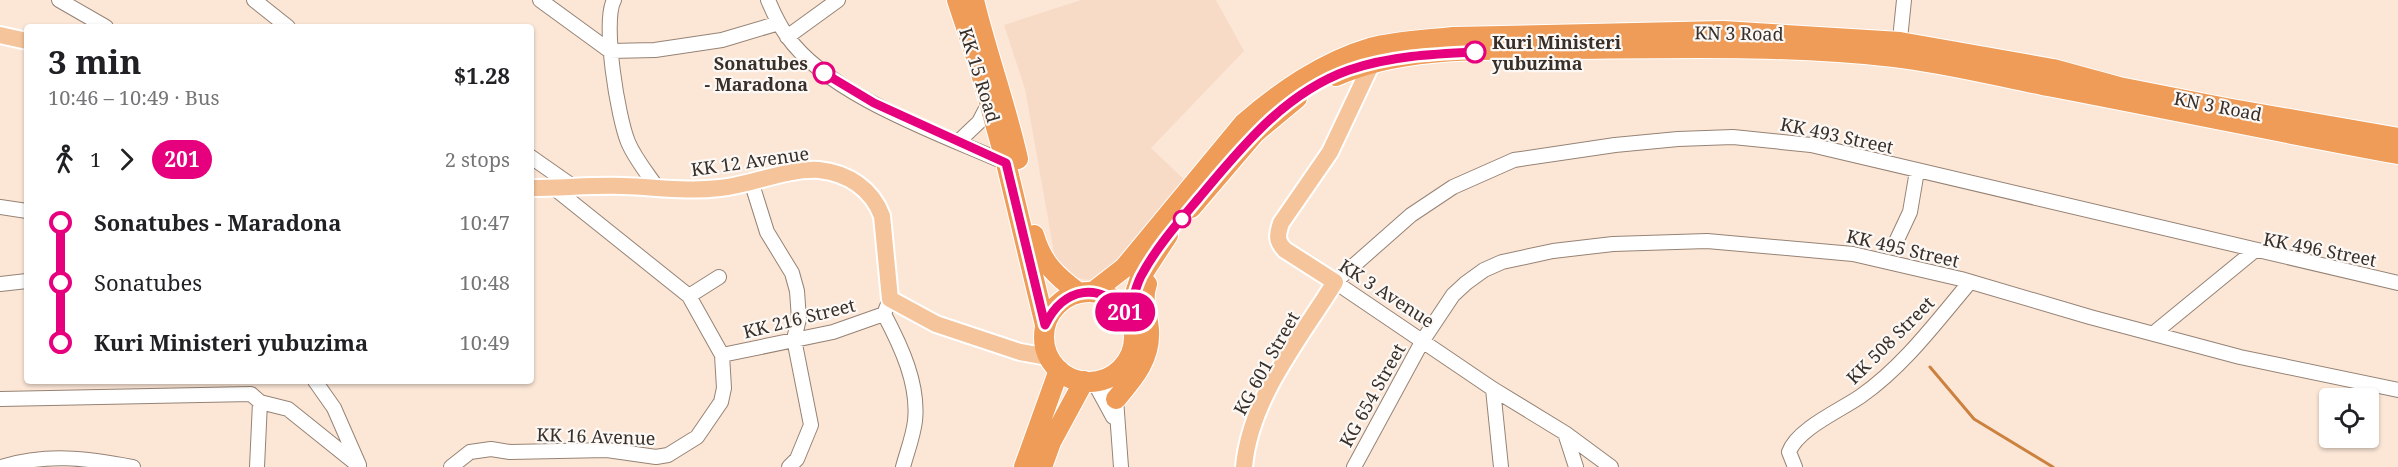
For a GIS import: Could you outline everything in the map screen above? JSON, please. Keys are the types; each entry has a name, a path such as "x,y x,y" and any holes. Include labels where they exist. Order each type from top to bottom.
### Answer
{"highway":[{"name":"KK 15 Road","path":"957,0 1006,163 1045,325"},
{"name":"KK 15 Road","path":"974,0 982,33 1003,93 1039,252 1051,271 1086,293"},
{"name":"KN 3 Road","path":"1155,245 1244,123 1262,106 1324,67 1453,37 1723,31 1836,36 2223,123 2398,154"},
{"name":"KN 3 Road","path":"1899,50 2054,69 2119,87 2398,138"},
{"name":"KN 3 Road","path":"1155,245 1255,133 1290,102 1371,56"},
{"path":"1042,467 1043,438 1054,364 1044,341 1045,325 1053,310 1064,299 1086,293 1155,245"},
{"path":"1128,315 1140,278 1155,245"},
{"path":"1116,399 1143,363 1149,348 1149,330 1144,303 1155,245"},
{"path":"1024,467 1043,438 1096,380 1128,359 1133,343 1133,329 1128,315 1113,300 1086,293"},
{"path":"1054,364 1096,380"}],"main road":[{"path":"0,35 24,39"},
{"name":"KK 3 Avenue","path":"1335,282 1285,250 1279,244 1277,234 1281,223 1330,152 1356,101 1371,56"},
{"path":"1347,71 1356,101"},
{"name":"KK 12 Avenue","path":"534,189 721,188 818,170 853,180 864,188 878,204 882,216 887,306"},
{"name":"KG 601 Street","path":"1242,466 1257,411 1335,282"},
{"path":"887,306 1054,364"}],"street":[{"path":"59,0 101,24"},
{"path":"254,0 284,24"},
{"path":"540,0 610,51 654,50 722,40 779,23"},
{"path":"614,0 610,51 622,124 628,142 658,189"},
{"path":"768,0 787,37 808,60 836,81 874,103 1006,163"},
{"path":"787,37 838,0"},
{"path":"1899,50 1904,0"},
{"path":"958,142 979,122 989,104"},
{"name":"KK 493 Street","path":"1335,282 1411,215 1453,187 1489,169 1528,157 1615,145 1733,137 1811,145 2254,251"},
{"name":"KK 16 Avenue","path":"451,467 470,452 491,449 510,452 607,450 656,457 677,452 697,437 721,402 724,388 722,355 689,296 562,187 534,160"},
{"path":"1895,244 1910,212 1917,171"},
{"path":"751,181 767,232 792,273 799,319 794,339 811,425 797,459 789,467"},
{"path":"0,207 24,211"},
{"name":"KK 495 Street","path":"1423,340 1453,295 1484,270 1522,257 1613,244 1707,241 1820,249 1893,261 2240,357 2398,390"},
{"name":"KK 496 Street","path":"2154,333 2254,251 2398,283"},
{"path":"689,296 719,277"},
{"path":"0,284 24,281"},
{"name":"KK 3 Avenue","path":"1335,282 1493,389 1565,433 1611,467"},
{"name":"KK 508 Street","path":"1795,467 1789,452 1798,437 1862,395 1882,379 1970,282"},
{"path":"887,306 914,393 915,421 903,467"},
{"name":"KK 216 Street","path":"722,355 833,332 887,306"},
{"name":"KG 654 Street","path":"1354,467 1423,340"},
{"path":"1096,380 1116,399 1120,467"},
{"path":"1096,380 1117,430"},
{"path":"317,384 334,408 360,466"},
{"path":"1493,389 1501,467"},
{"path":"0,399 251,394 260,402 288,409 360,466"},
{"path":"257,467 260,402"},
{"path":"1565,433 1576,467"},
{"path":"1,467 24,460 66,457 133,467"}],"shaded area":[{"path":"1081,0 1216,0 1244,51 1151,148 1190,185 1099,282 1078,278 1063,270 1055,258 1025,89 1004,25"}],"waterway":[{"path":"1930,367 1974,419 2053,467"}],"bus line":[{"name":"201","path":"824,73 874,103 1006,163 1028,258 1037,283 1045,325 1053,310 1064,299 1079,293 1093,292 1107,296 1119,304 1128,315 1140,278 1161,244 1255,133 1290,102 1330,79 1372,63 1406,56 1475,52"}],"place":[{"name":"Kuri Ministeri yubuzima","path":"1475,52"},
{"name":"Sonatubes - Maradona","path":"824,73"}]}
